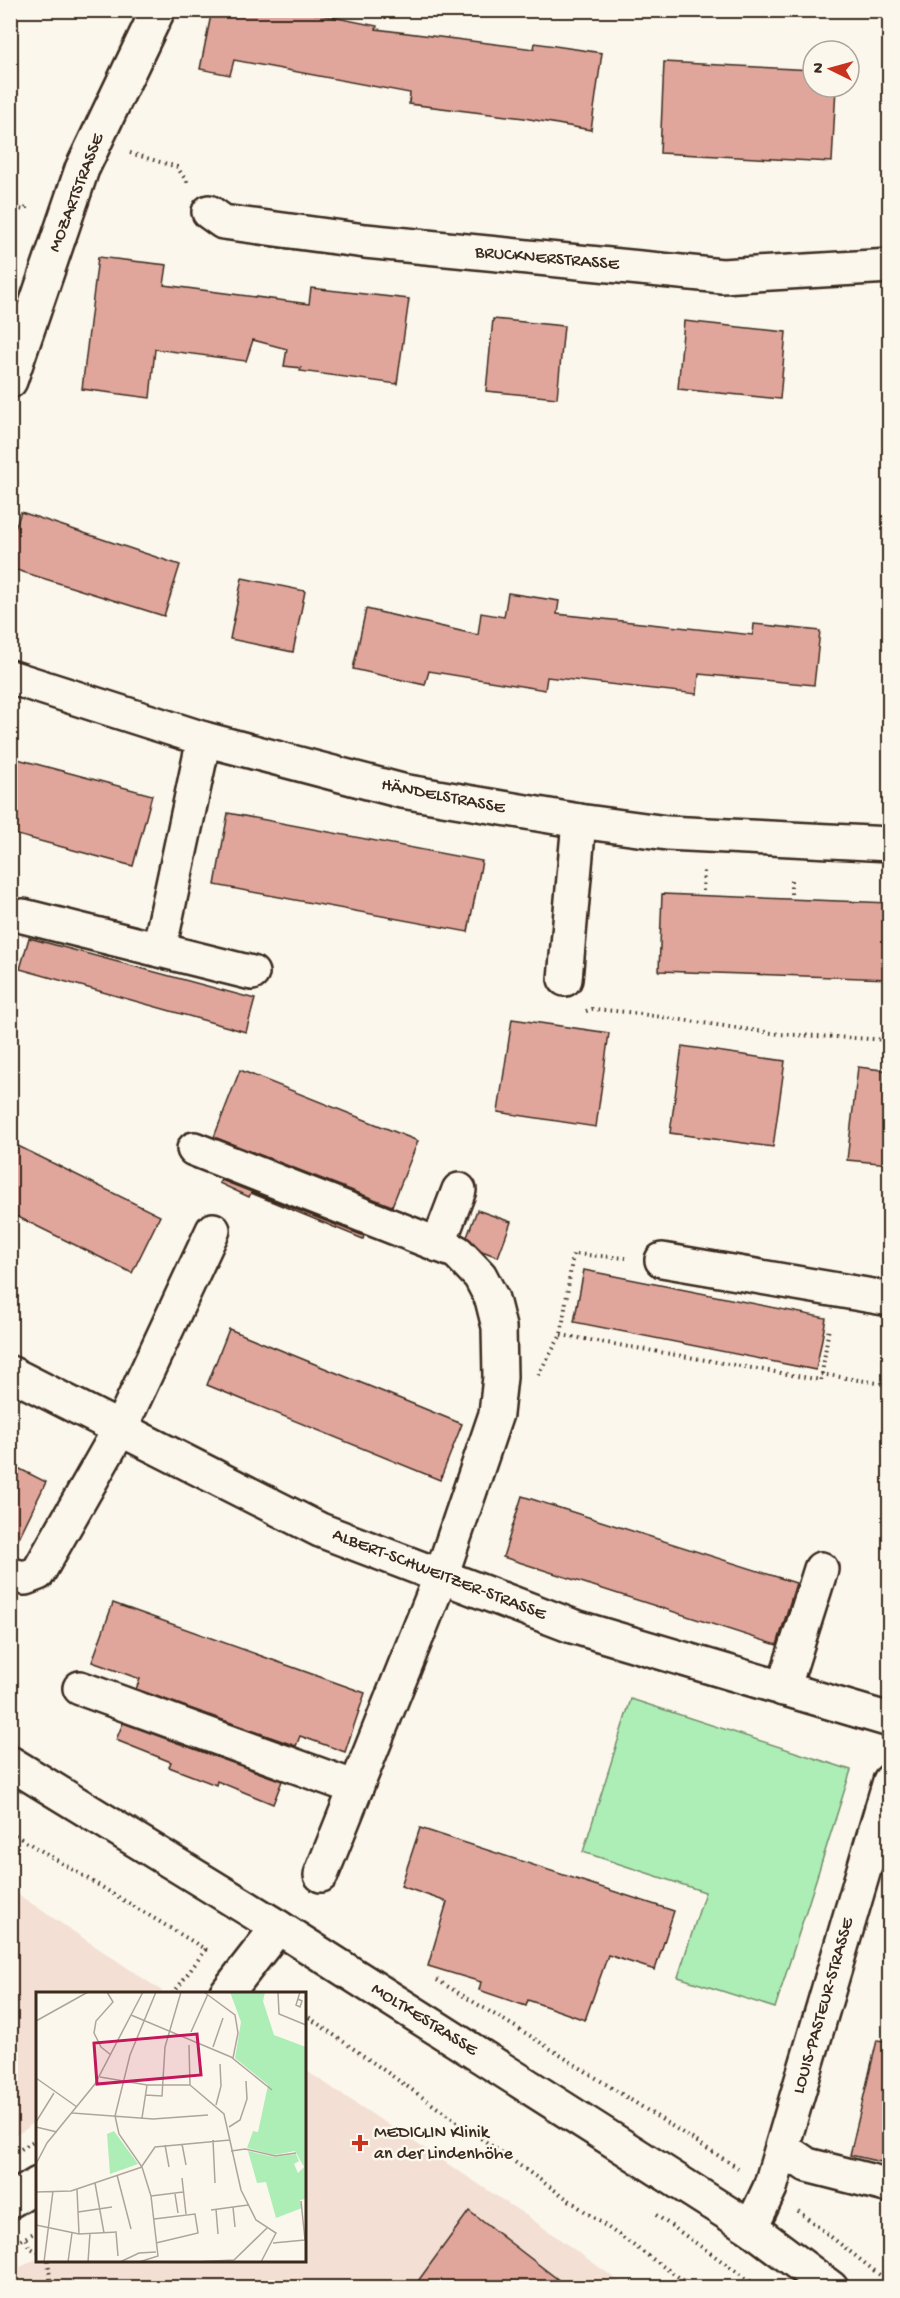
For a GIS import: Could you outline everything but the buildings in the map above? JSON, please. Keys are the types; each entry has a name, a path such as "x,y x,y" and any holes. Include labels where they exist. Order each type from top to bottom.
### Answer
{"street":[{"name":"MOZARTSTRASSE","path":"10,381 82,169 158,10"},
{"name":"BRUCKNERSTRASSE","path":"209,212 223,222 330,237 722,276 890,266"},
{"name":"HÄNDELSTRASSE","path":"10,677 204,739 402,791 579,821 667,833 890,844"},
{"path":"159,950 204,739"},
{"path":"565,979 579,821"},
{"path":"23,916 252,973"},
{"path":"194,1149 458,1252 480,1276 492,1299 499,1327 500,1377 496,1414 441,1576 321,1875"},
{"path":"438,1245 459,1190"},
{"path":"10,1575 25,1578 38,1573 120,1429 213,1230"},
{"path":"662,1260 890,1299"},
{"name":"ALBERT-SCHWEITZER-STRASSE","path":"10,1373 320,1530 572,1626 890,1720"},
{"path":"783,1689 821,1569"},
{"path":"80,1688 356,1788"},
{"name":"MOLTKESTRASSE","path":"10,1763 278,1927 751,2228 831,2288"},
{"name":"LOUIS-PASTEUR-STRASSE","path":"751,2228 770,2188 890,1781"},
{"path":"235,1983 278,1927"},
{"path":"782,2148 807,2165 890,2186"},
{"path":"10,2201 36,2185"}],"path":[{"path":"134,155 177,167 209,212"},
{"path":"10,196 18,209 25,210 30,199"},
{"path":"889,896 890,890"},
{"path":"583,1012 592,1009 627,1012 779,1034 890,1040"},
{"path":"498,1401 528,1393 561,1335 573,1254 662,1260"},
{"path":"561,1335 821,1380 836,1288"},
{"path":"821,1374 890,1384"},
{"path":"10,1832 206,1949 235,1983"},
{"path":"174,1992 206,1949"},
{"path":"306,2015 694,2288"},
{"path":"10,2246 36,2232"},
{"path":"26,2239 29,2247 36,2251"},
{"path":"48,2262 51,2288"}],"shaded area":[{"path":"10,1889 162,1991 36,1992 36,2119 26,2129 11,2138"},
{"name":"MEDICLIN Klinik an der Lindenhöhe","path":"306,2071 527,2216 627,2287 11,2288 10,2272 36,2259 36,2262 306,2262"}],"green space":[{"path":"631,1699 851,1770 775,2008 678,1977 705,1892 583,1852"}],"place":[{"name":"MEDICLIN Klinik an der Lindenhöhe","path":"360,2143"}]}
